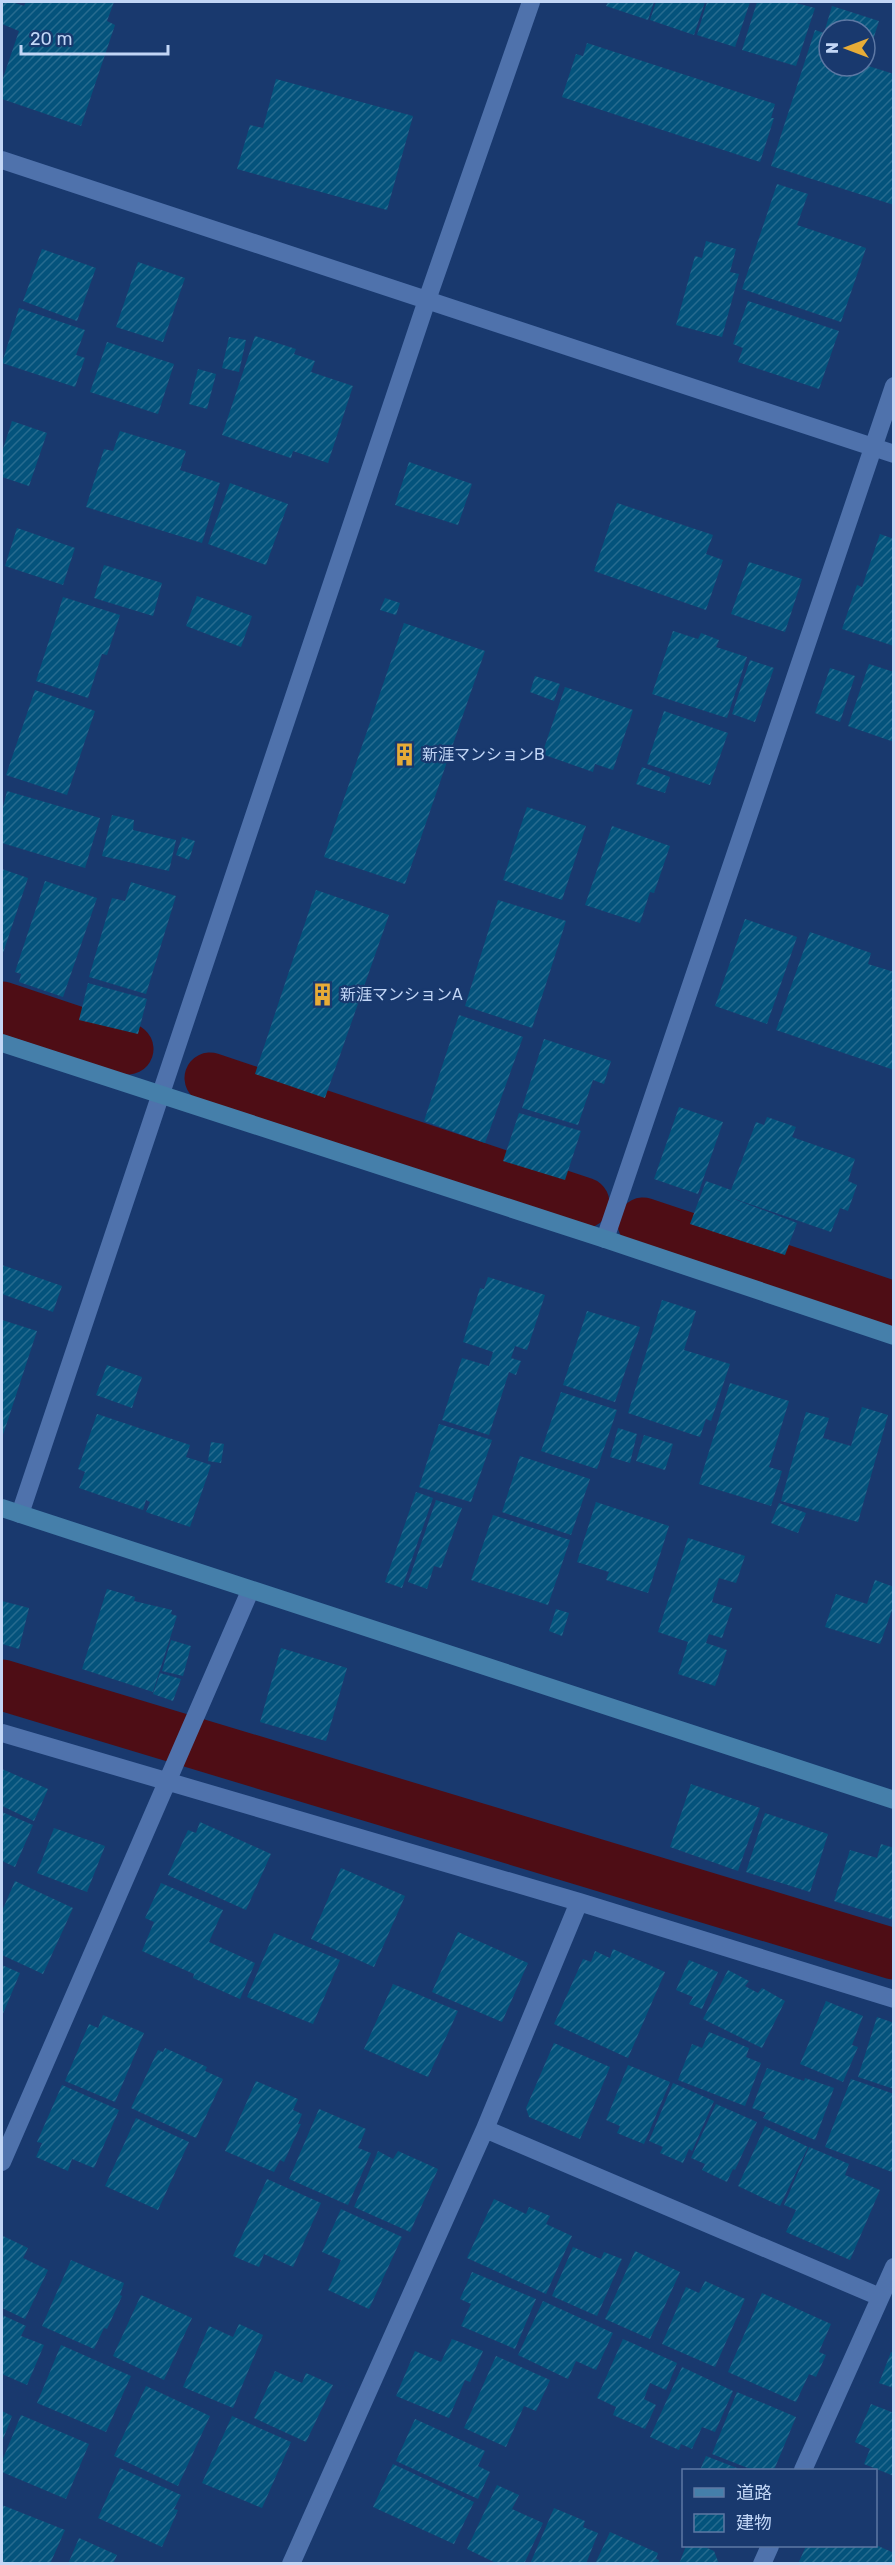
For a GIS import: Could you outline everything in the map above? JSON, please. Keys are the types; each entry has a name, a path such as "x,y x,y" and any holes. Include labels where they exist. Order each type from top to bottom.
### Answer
{"street":[{"path":"20,1515 159,1094 427,300 531,2"},
{"path":"2,160 894,454"},
{"path":"605,1239 894,386"},
{"path":"2,1043 605,1239 894,1336"},
{"path":"2,1508 894,1800"},
{"path":"2,2162 250,1591"},
{"path":"2,1733 579,1902 894,1999"},
{"path":"291,2564 484,2129 579,1902"},
{"path":"484,2129 880,2298"},
{"path":"803,2469 894,2267"},
{"path":"762,2564 770,2547"}],"building":[{"path":"2,2 24,6 26,2 114,2 107,21 115,25 81,126 2,99 2,81 19,31 2,24"},
{"path":"608,2 654,2 648,20 606,6"},
{"path":"656,2 705,2 694,35 650,20"},
{"path":"707,2 750,2 735,47 697,35"},
{"path":"757,2 792,2 815,8 796,66 742,50"},
{"path":"832,6 870,18 828,18"},
{"path":"815,30 817,31 817,78 877,78 877,69 894,74 894,205 771,166"},
{"path":"587,43 775,104 771,118 774,118 760,162 562,97 576,54 583,56"},
{"path":"276,79 413,116 387,210 237,169 250,125 263,128"},
{"path":"777,184 808,194 797,225 866,248 841,322 742,289"},
{"path":"706,241 736,249 730,272 739,274 722,337 676,325 695,256 702,258"},
{"path":"42,249 96,268 77,321 23,301"},
{"path":"138,262 185,278 163,342 116,327"},
{"path":"748,301 839,331 819,389 738,362 743,348 733,344"},
{"path":"19,308 85,330 76,355 85,358 75,387 2,363"},
{"path":"255,336 296,349 294,354 315,361 311,372 353,386 328,463 293,451 291,458 222,435"},
{"path":"229,337 246,340 239,372 222,368"},
{"path":"107,342 174,364 158,414 90,392"},
{"path":"198,369 216,374 207,409 189,404"},
{"path":"12,421 47,433 29,486 2,477 2,452"},
{"path":"120,431 186,451 180,470 220,483 202,543 86,507 104,449 113,451"},
{"path":"409,462 472,484 458,525 395,505"},
{"path":"230,483 288,504 266,565 208,544"},
{"path":"617,503 713,535 706,554 723,560 706,610 594,571"},
{"path":"17,528 75,548 63,585 5,566"},
{"path":"880,534 894,539 894,646 842,629 857,585 862,587"},
{"path":"749,562 802,579 785,632 731,614"},
{"path":"104,565 162,583 153,616 94,598"},
{"path":"197,596 252,616 241,647 186,626"},
{"path":"63,597 120,615 107,655 102,654 88,698 36,681"},
{"path":"385,598 400,603 396,615 380,610"},
{"name":"新涯マンションB","path":"404,623 485,651 405,884 324,857"},
{"path":"673,631 698,639 701,633 719,640 716,647 747,657 727,718 652,694"},
{"path":"750,660 774,668 755,722 732,714"},
{"path":"869,664 894,672 894,742 848,726"},
{"path":"830,668 855,676 840,722 815,713"},
{"path":"535,676 560,684 554,701 530,692"},
{"path":"565,687 633,710 613,770 595,764 593,772 542,754"},
{"path":"35,690 95,711 67,795 6,775"},
{"path":"664,711 728,733 710,785 647,764"},
{"path":"642,767 670,777 665,793 636,784"},
{"path":"7,791 100,818 85,868 2,843 2,811"},
{"path":"527,807 586,826 562,900 503,880"},
{"path":"112,815 134,820 133,830 176,840 169,871 102,856"},
{"path":"612,826 670,846 654,893 650,892 640,923 585,905"},
{"path":"182,837 195,841 189,860 176,855"},
{"path":"2,869 28,878 2,956"},
{"path":"45,881 97,898 63,997 19,982 21,974 15,972"},
{"path":"131,882 176,896 146,994 89,977 112,898 125,901"},
{"name":"新涯マンションA","path":"316,890 389,915 325,1098 255,1074"},
{"path":"498,900 566,921 532,1028 465,1006"},
{"path":"745,919 797,937 767,1024 715,1006"},
{"path":"810,932 871,953 868,964 894,972 894,1070 776,1030"},
{"path":"88,983 147,999 138,1034 79,1020"},
{"path":"459,1015 523,1037 485,1143 424,1121"},
{"path":"544,1039 611,1061 604,1084 593,1080 578,1125 522,1108"},
{"path":"679,1107 723,1122 698,1194 654,1179"},
{"path":"519,1113 581,1131 565,1180 503,1161"},
{"path":"767,1117 796,1127 792,1137 855,1159 848,1181 857,1185 848,1211 840,1208 831,1232 729,1197 797,1223 785,1255 690,1224 706,1181 731,1190 756,1122 764,1125"},
{"path":"2,1265 62,1286 53,1312 2,1294"},
{"path":"488,1277 545,1295 527,1350 515,1346 511,1358 521,1361 516,1375 509,1372 489,1435 442,1420 462,1358 489,1366 493,1352 463,1342 480,1288 484,1289"},
{"path":"662,1300 696,1311 684,1350 730,1364 711,1421 706,1419 700,1437 628,1413"},
{"path":"587,1311 640,1327 615,1402 563,1385"},
{"path":"2,1320 37,1331 2,1438"},
{"path":"107,1365 142,1377 132,1408 96,1395"},
{"path":"730,1383 789,1401 769,1467 782,1471 771,1506 699,1484"},
{"path":"561,1392 617,1410 597,1469 541,1451"},
{"path":"862,1407 888,1415 858,1522 781,1501 806,1412 829,1418 823,1438 851,1446"},
{"path":"97,1414 190,1445 186,1457 211,1465 190,1527 146,1512 150,1502 146,1500 143,1510 79,1488 85,1472 78,1469"},
{"path":"439,1424 492,1440 471,1502 419,1487"},
{"path":"618,1428 637,1434 630,1463 610,1457"},
{"path":"644,1435 673,1444 665,1470 636,1461"},
{"path":"211,1442 224,1444 221,1463 208,1461"},
{"path":"520,1456 590,1479 571,1535 502,1512"},
{"path":"416,1492 433,1498 402,1588 385,1582"},
{"path":"436,1500 462,1508 441,1568 434,1566 427,1589 408,1582"},
{"path":"596,1502 669,1526 648,1593 606,1580 609,1572 577,1562"},
{"path":"779,1503 806,1513 798,1533 771,1523"},
{"path":"493,1515 570,1540 548,1605 471,1580"},
{"path":"688,1538 745,1556 736,1583 719,1578 712,1602 732,1608 722,1638 709,1634 706,1643 727,1650 715,1686 678,1674 688,1642 658,1632"},
{"path":"875,1580 894,1587 894,1605 880,1644 825,1627 836,1594 867,1604"},
{"path":"107,1589 135,1597 134,1601 172,1610 171,1614 177,1616 153,1692 82,1669"},
{"path":"2,1601 29,1608 19,1649 2,1644"},
{"path":"556,1609 569,1613 562,1636 549,1631"},
{"path":"171,1640 191,1646 183,1676 162,1671"},
{"path":"281,1648 347,1668 326,1741 260,1722"},
{"path":"160,1673 181,1679 173,1701 153,1694"},
{"path":"2,1769 48,1789 34,1821 2,1806"},
{"path":"691,1784 760,1808 738,1871 670,1847"},
{"path":"2,1812 33,1825 15,1867 2,1861"},
{"path":"765,1813 828,1834 810,1892 746,1872"},
{"path":"200,1822 271,1854 246,1910 168,1875 188,1830 196,1833"},
{"path":"54,1828 105,1846 87,1892 37,1873"},
{"path":"881,1844 894,1848 894,1920 834,1901 850,1850 877,1858"},
{"path":"341,1868 405,1896 374,1967 311,1939"},
{"path":"15,1881 73,1908 43,1974 2,1955 2,1911"},
{"path":"161,1883 223,1910 209,1942 255,1963 240,1999 193,1978 194,1974 142,1951 154,1922 145,1918"},
{"path":"458,1932 528,1963 502,2022 432,1992"},
{"path":"274,1933 340,1960 313,2024 247,1997"},
{"path":"613,1949 665,1972 628,2058 554,2024 583,1959 591,1962 595,1951 610,1958"},
{"path":"689,1960 718,1972 702,2009 689,2004 693,1997 676,1990"},
{"path":"2,1965 20,1973 2,2016"},
{"path":"728,1970 749,1981 745,1986 758,1993 762,1988 785,2001 762,2048 703,2019"},
{"path":"393,1984 458,2011 428,2077 364,2049"},
{"path":"826,2001 863,2016 852,2045 858,2047 843,2082 800,2064"},
{"path":"103,2015 144,2033 115,2102 65,2081 89,2024 98,2028"},
{"path":"877,2017 894,2023 894,2089 858,2077"},
{"path":"709,2032 749,2048 746,2057 761,2063 745,2106 678,2080 692,2044 702,2048"},
{"path":"554,2043 610,2067 580,2139 529,2117 526,2108"},
{"path":"165,2048 207,2067 205,2071 223,2079 196,2138 131,2108 158,2050 163,2052"},
{"path":"628,2065 670,2082 644,2144 617,2133 620,2126 606,2120"},
{"path":"767,2068 804,2081 805,2078 834,2088 815,2140 763,2118 766,2113 752,2108"},
{"path":"851,2079 894,2094 892,2172 825,2147"},
{"path":"256,2081 298,2099 293,2110 302,2114 298,2124 301,2124 284,2162 280,2160 274,2172 225,2151"},
{"path":"673,2083 714,2101 692,2151 689,2149 683,2163 660,2153 663,2147 649,2141"},
{"path":"62,2085 119,2110 94,2168 72,2159 68,2171 36,2157 42,2143 37,2142"},
{"path":"716,2104 757,2122 727,2182 702,2170 705,2164 691,2158"},
{"path":"319,2109 366,2129 358,2148 371,2153 348,2205 289,2179"},
{"path":"136,2118 189,2142 158,2210 105,2186"},
{"path":"765,2126 808,2147 780,2206 738,2186"},
{"path":"809,2147 849,2164 845,2175 880,2190 850,2260 786,2232 796,2210 784,2205"},
{"path":"378,2151 393,2159 398,2151 438,2169 410,2232 354,2207"},
{"path":"267,2179 321,2203 293,2267 264,2254 259,2267 233,2256"},
{"path":"494,2199 526,2214 529,2207 550,2216 546,2224 572,2236 546,2294 467,2258"},
{"path":"341,2209 402,2237 369,2309 328,2290 341,2260 322,2252"},
{"path":"3,2236 28,2248 23,2258 48,2270 25,2319 2,2308"},
{"path":"573,2247 601,2259 604,2252 622,2259 597,2316 552,2296"},
{"path":"635,2251 680,2272 650,2339 605,2319"},
{"path":"71,2260 124,2283 120,2295 122,2296 107,2329 104,2328 94,2349 42,2326"},
{"path":"472,2272 536,2299 515,2349 461,2326 471,2304 460,2299"},
{"path":"705,2281 745,2299 715,2367 662,2344 686,2287 699,2293"},
{"path":"762,2293 831,2324 819,2352 826,2355 816,2377 809,2374 796,2402 728,2372"},
{"path":"141,2295 192,2318 164,2380 113,2356"},
{"path":"543,2301 613,2333 596,2370 576,2361 568,2379 518,2355"},
{"path":"2,2315 26,2326 21,2336 44,2345 27,2385 2,2374"},
{"path":"239,2324 263,2335 233,2408 183,2387 209,2326 233,2337"},
{"path":"452,2339 483,2351 470,2382 465,2380 449,2418 396,2396 415,2351 441,2362"},
{"path":"623,2339 677,2363 666,2390 650,2383 644,2399 656,2405 645,2429 613,2415 616,2407 597,2398"},
{"path":"61,2345 131,2376 106,2432 37,2403"},
{"path":"891,2352 894,2353 894,2388 879,2383"},
{"path":"496,2356 550,2380 536,2411 524,2406 506,2447 464,2428"},
{"path":"682,2367 733,2391 715,2432 702,2427 692,2449 681,2444 679,2450 650,2437"},
{"path":"275,2371 302,2383 306,2373 333,2385 306,2442 254,2418"},
{"path":"146,2386 210,2416 178,2486 114,2456"},
{"path":"737,2392 796,2417 774,2469 750,2469 712,2454"},
{"path":"871,2404 894,2413 894,2476 864,2464 870,2449 855,2442"},
{"path":"2,2411 12,2416 2,2442"},
{"path":"21,2415 89,2444 66,2499 2,2472 2,2461"},
{"path":"232,2416 291,2442 262,2508 202,2483"},
{"path":"415,2419 485,2451 478,2466 490,2472 478,2499 396,2461"},
{"path":"706,2456 739,2469 700,2469"},
{"path":"393,2464 474,2502 454,2544 373,2507"},
{"path":"120,2468 181,2495 174,2509 178,2510 162,2547 98,2518"},
{"path":"497,2485 519,2495 512,2509 543,2523 524,2564 498,2564 467,2549"},
{"path":"2,2505 65,2530 50,2564 2,2564"},
{"path":"554,2508 585,2521 583,2527 598,2533 586,2564 530,2564"},
{"path":"610,2532 658,2553 656,2559 659,2560 658,2564 595,2564"},
{"path":"79,2538 117,2555 113,2564 68,2564"},
{"path":"877,2545 894,2553 894,2564 798,2564 806,2547"},
{"path":"686,2547 705,2547 714,2551 719,2564 679,2564"}],"waterway":[{"path":"2,1007 128,1049"},
{"path":"210,1078 584,1203"},
{"path":"643,1223 894,1307"},
{"path":"2,1685 894,1954"}],"place":[{"name":"新涯マンションB","path":"404,754"},
{"name":"新涯マンションA","path":"322,994"}]}
